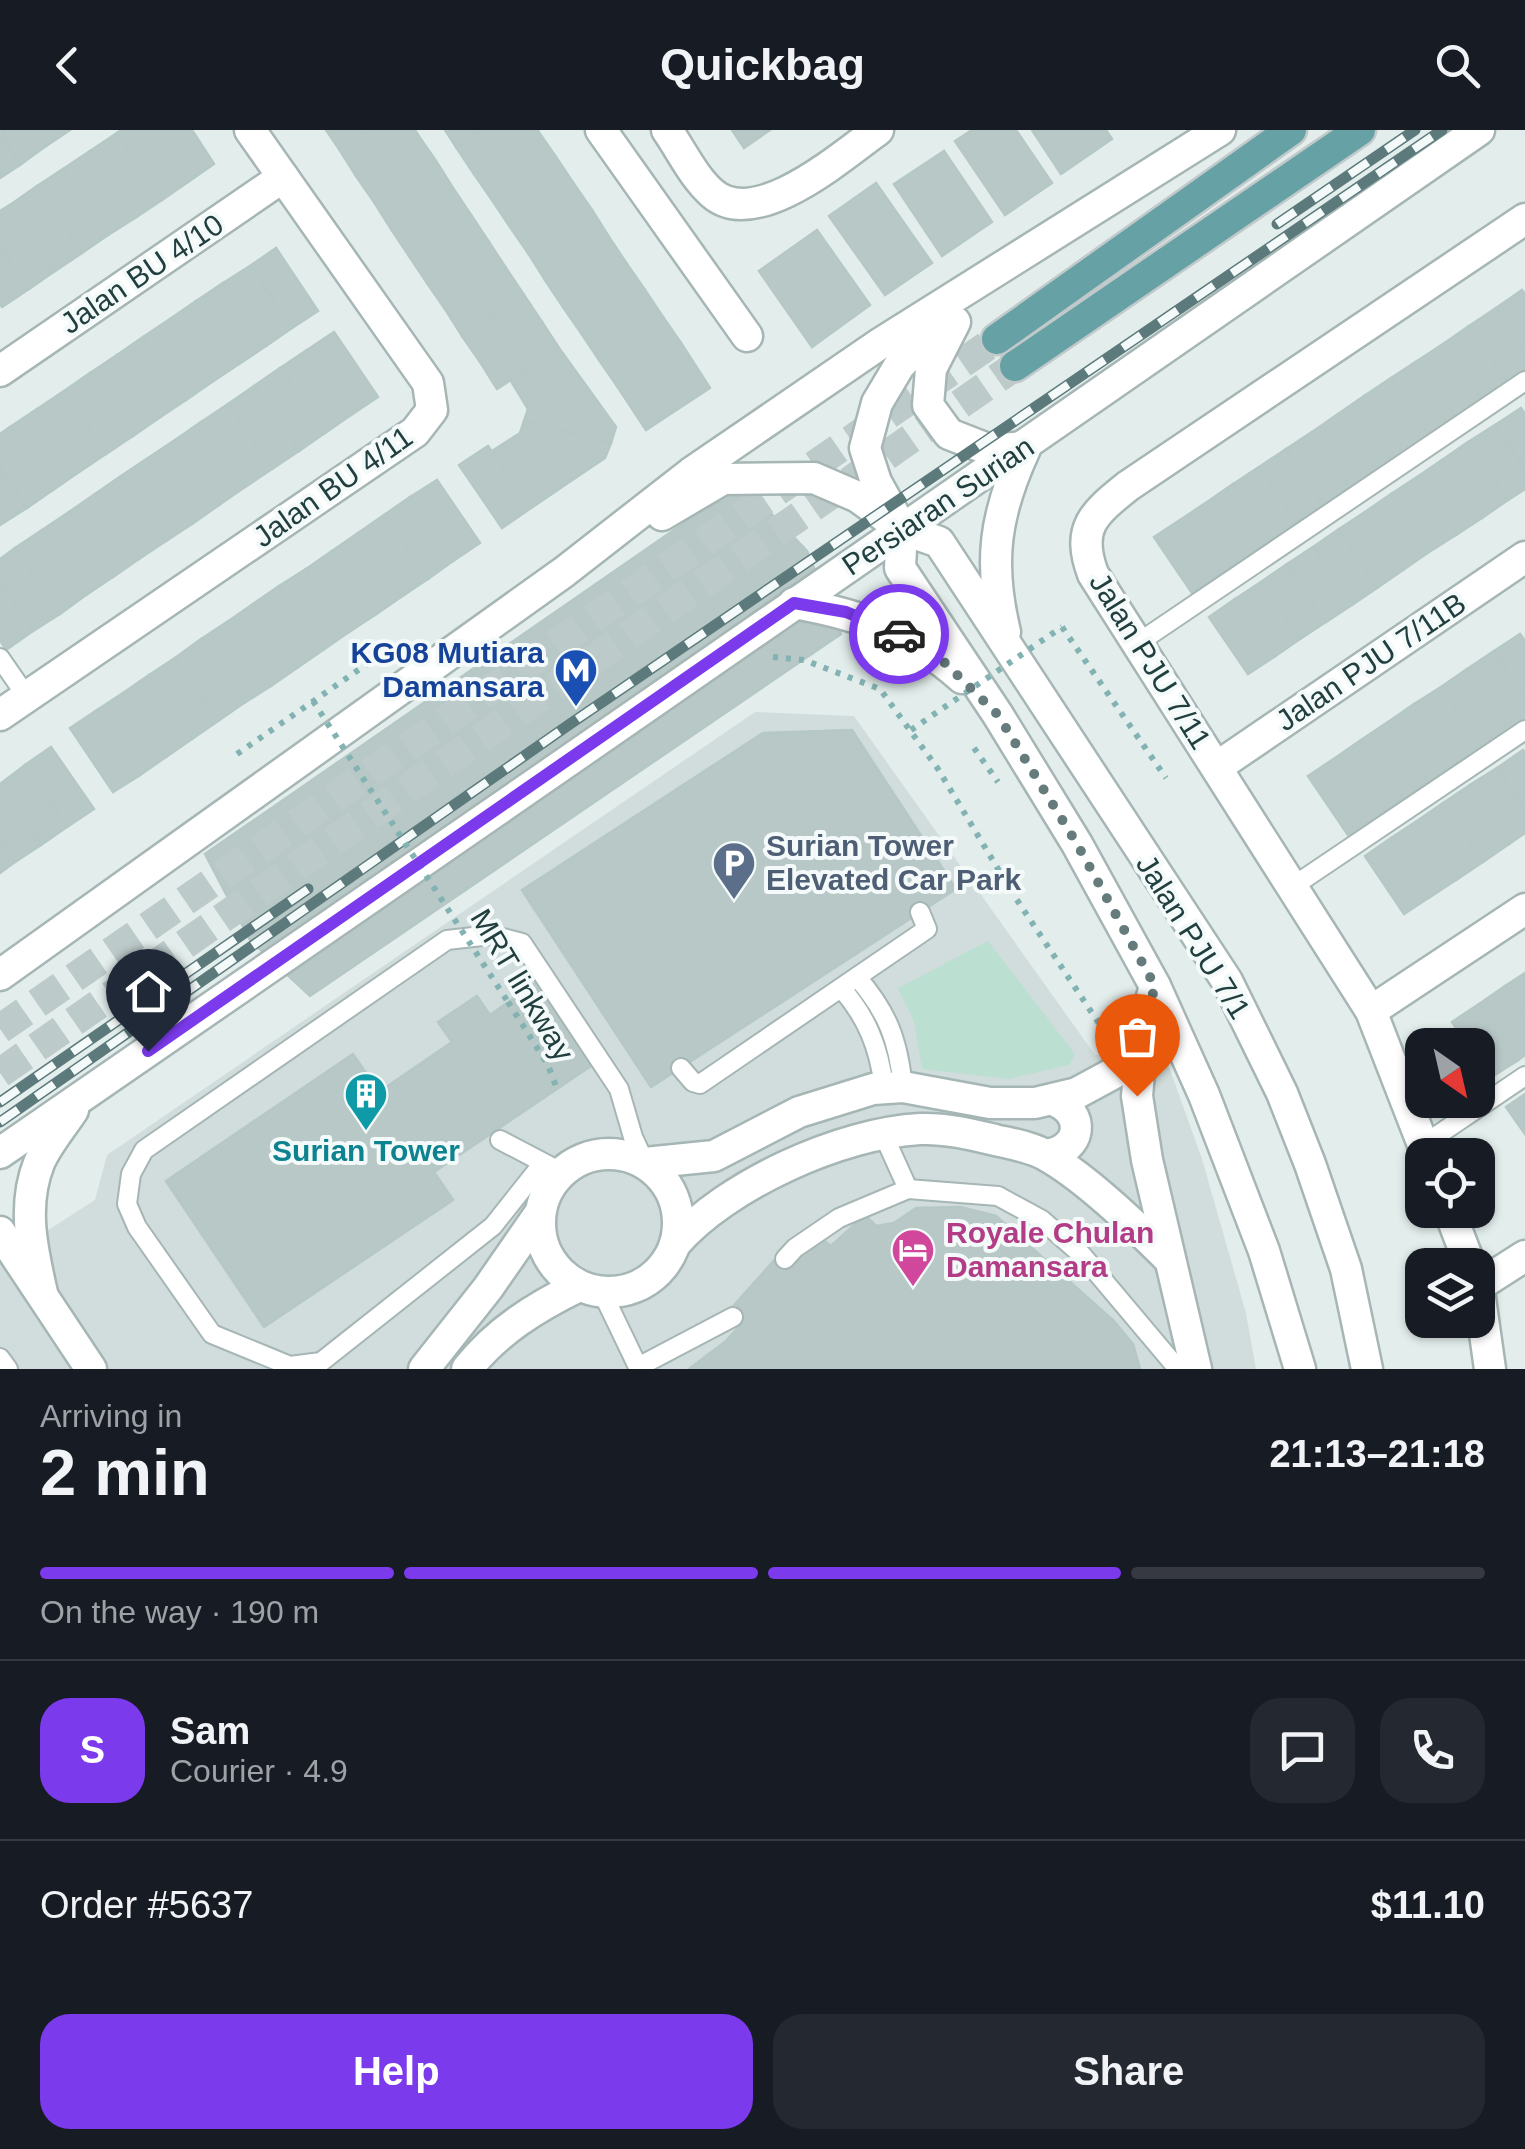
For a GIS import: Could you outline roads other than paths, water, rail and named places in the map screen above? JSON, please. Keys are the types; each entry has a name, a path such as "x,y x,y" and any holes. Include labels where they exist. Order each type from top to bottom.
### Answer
{"main road":[{"path":"997,339 1290,130"},
{"path":"1015,366 1360,130"}],"street":[{"name":"Jalan BU 4/11","path":"0,715 416,432 432,410 428,383 250,130"},
{"path":"601,130 747,336"},
{"path":"668,130 714,195 739,202 782,196 878,130"},
{"path":"0,975 564,572 690,473 881,342 1220,130"},
{"name":"Persiaran Surian","path":"0,1153 1480,130"},
{"name":"Jalan BU 4/10","path":"0,371 284,178"},
{"name":"Jalan PJU 7/11","path":"1420,1138 1371,1011 1093,574 1085,553 1086,530 1101,508 1144,474 1525,220"},
{"path":"972,288 932,369 928,405 949,434 990,450 1026,447 1009,484 998,524 995,561 997,598 1006,635 1021,669"},
{"path":"902,530 876,482 865,448 877,403 899,366 972,288"},
{"path":"564,572 723,479 814,478 858,498 902,530"},
{"name":"Jalan PJU 7/1","path":"1300,1369 1264,1251 1204,1095 1155,986 1077,844 998,715 900,568 902,530 940,542 1227,981 1282,1092 1346,1269 1367,1369"},
{"name":"Jalan PJU 7/11B","path":"1216,767 1525,558"},
{"path":"794,603 846,612 912,640 942,660 998,715"},
{"path":"1371,1011 1525,909"},
{"path":"1155,986 1128,1066 1137,1096 1146,1160 1196,1369"},
{"path":"645,1164 714,1156 798,1112 893,1087 1020,1104 1077,1094 1128,1066"},
{"path":"42,1293 30,1242 31,1191 40,1160 84,1096"},
{"path":"1046,1155 1068,1147 1075,1136 1072,1113 1064,1104 1052,1100"},
{"path":"467,1369 509,1327 537,1307 591,1289 625,1290 646,1281 664,1265 694,1222 806,1155 915,1129 939,1129 1019,1145 1046,1155 1131,1222 1170,1260"},
{"path":"424,1369 488,1288 540,1213 552,1168 602,1154 624,1155 645,1164 663,1178 674,1198 679,1221 675,1244"},
{"path":"540,1213 540,1236 548,1256 561,1274 591,1289"},
{"path":"0,1232 91,1369"},
{"path":"1495,1274 1525,1256"},
{"path":"1486,1338 1490,1369"}],"lane":[{"path":"1138,643 1525,380"},
{"path":"0,658 27,697"},
{"path":"1292,886 1525,730"},
{"path":"681,1068 692,1082 700,1084 857,977 924,920"},
{"path":"500,1140 552,1168 492,1226 322,1362 290,1366 212,1334 126,1204 131,1174 144,1150 448,940 491,935 522,943 619,1089 632,1137 645,1164"},
{"path":"857,977 877,1000 892,1029 893,1087"},
{"path":"841,988 876,1044 893,1087"},
{"path":"1441,1138 1525,1076"},
{"path":"884,1136 908,1189"},
{"path":"784,1260 839,1218 908,1189 998,1196 1042,1220 1082,1255 1178,1369"},
{"path":"591,1289 638,1368 733,1317"},
{"path":"0,1358 8,1369"}],"tunnel":[{"path":"0,1029 997,339"},
{"path":"0,1073 1015,366"}],"railway":[{"path":"1277,224 1415,130"},
{"path":"0,1122 570,724 1442,130"},
{"path":"0,1102 308,889"}],"place":[{"name":"KG08 Mutiara Damansara","path":"576,708"},
{"name":"Surian Tower Elevated Car Park","path":"734,901"},
{"name":"Surian Tower","path":"366,1132"},
{"name":"Royale Chulan Damansara","path":"913,1288"}]}
